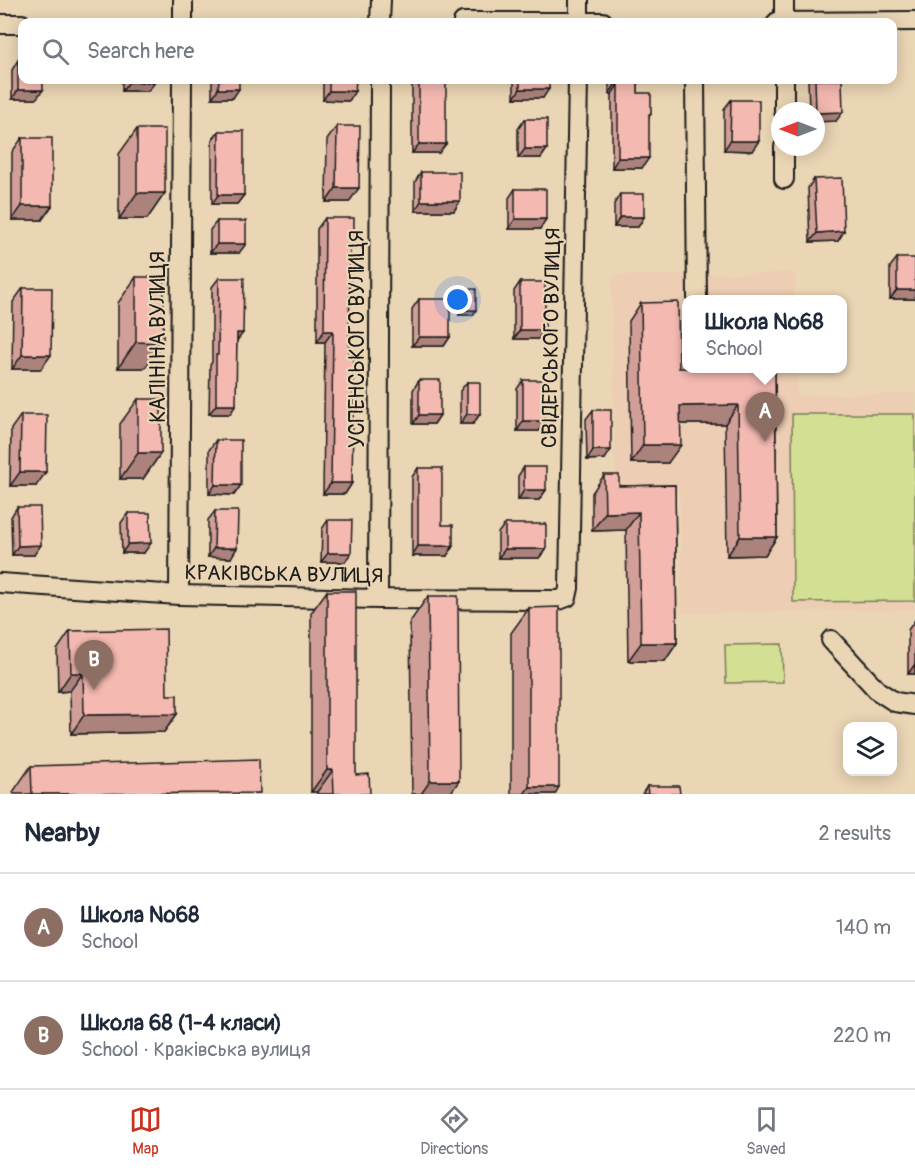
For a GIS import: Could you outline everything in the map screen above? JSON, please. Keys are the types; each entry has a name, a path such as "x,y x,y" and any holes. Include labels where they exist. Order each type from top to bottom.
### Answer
{"street":[{"path":"183,0 183,18"},
{"path":"381,0 381,18"},
{"path":"579,0 579,18"},
{"path":"784,0 784,18"},
{"path":"897,21 915,21"},
{"path":"0,24 18,24"},
{"name":"КАЛІНІНА ВУЛИЦЯ","path":"179,595 182,84"},
{"name":"УСПЕНСЬКОГО ВУЛИЦЯ","path":"378,599 380,84"},
{"name":"СВІДЕРСЬКОГО ВУЛИЦЯ","path":"567,597 569,588 578,84"},
{"path":"695,84 696,295"},
{"path":"784,84 784,102"},
{"path":"784,156 784,179"},
{"name":"КРАКІВСЬКА ВУЛИЦЯ","path":"0,584 179,595 559,600 567,597"},
{"path":"831,640 878,691 895,702 915,705"}],"shaded area":[{"path":"795,273 795,295 682,295 682,373 796,373 797,396 915,394 915,609 682,613 680,488 616,489 612,276"}],"green space":[{"path":"792,414 915,414 915,601 793,602"},
{"path":"782,644 783,682 726,683 725,645"}],"building":[{"path":"18,84 43,84 43,90 18,90"},
{"path":"219,84 239,84 239,89 218,89"},
{"path":"329,84 356,84 355,91 329,91"},
{"path":"419,84 446,84 446,144 419,144"},
{"path":"520,84 549,84 549,89 520,89"},
{"path":"638,84 638,93 651,93 649,158 618,158 618,85 615,85"},
{"path":"815,84 842,84 843,112 825,113 825,102 816,102"},
{"path":"731,100 759,100 759,141 730,141"},
{"path":"525,119 547,119 547,149 525,149"},
{"path":"337,126 360,126 359,188 336,188"},
{"path":"137,129 165,129 165,193 137,193"},
{"path":"219,131 244,131 244,195 218,195"},
{"path":"22,138 52,138 52,206 22,206"},
{"path":"421,172 460,172 460,201 421,201"},
{"path":"842,178 844,231 817,233 814,179"},
{"path":"515,189 546,189 546,219 515,219"},
{"path":"620,194 644,194 644,217 620,217"},
{"path":"325,218 354,218 354,248 350,248 349,356 354,356 352,483 331,483 333,331 324,331"},
{"path":"217,221 246,221 246,244 217,244"},
{"path":"897,258 915,258 915,290 897,290"},
{"path":"136,277 164,277 163,343 136,342"},
{"path":"219,278 244,278 243,333 237,333 236,405 216,405"},
{"path":"520,282 545,282 545,330 520,330"},
{"path":"23,288 52,288 51,355 22,355"},
{"path":"463,289 476,289 476,310 463,310"},
{"path":"419,299 450,299 450,337 419,337"},
{"path":"678,302 679,368 682,368 682,373 775,373 777,537 740,537 738,405 680,406 681,445 643,445 641,303"},
{"path":"419,380 440,380 440,415 419,415"},
{"path":"523,380 545,380 545,421 523,421"},
{"path":"467,382 480,382 480,414 467,414"},
{"path":"138,399 161,399 161,453 138,453"},
{"path":"593,410 611,410 611,450 593,450"},
{"path":"21,415 47,415 46,472 20,472"},
{"path":"216,440 241,440 241,485 215,485"},
{"path":"524,467 546,467 546,490 524,490"},
{"path":"418,468 442,468 442,525 453,525 453,546 418,546"},
{"path":"604,475 619,475 619,486 675,485 677,643 641,643 639,512 605,513"},
{"path":"17,507 40,507 41,545 18,546"},
{"path":"215,511 238,511 237,548 214,548"},
{"path":"128,513 150,513 151,543 128,544"},
{"path":"328,520 352,520 351,553 328,553"},
{"path":"505,524 546,524 546,549 505,549"},
{"path":"327,591 356,591 356,775 369,774 370,794 334,794 333,770 327,770"},
{"path":"428,596 458,596 459,781 430,781"},
{"path":"559,607 559,787 529,787 529,608"},
{"path":"166,629 167,695 177,695 177,714 84,715 83,673 71,673 70,631"},
{"path":"259,759 260,793 32,794 31,766"},
{"path":"647,786 679,786 680,794 648,794"}],"place":[{"name":"Школа №68","path":"765,442"},
{"name":"Школа 68 (1-4 класи)","path":"94,690"}]}
